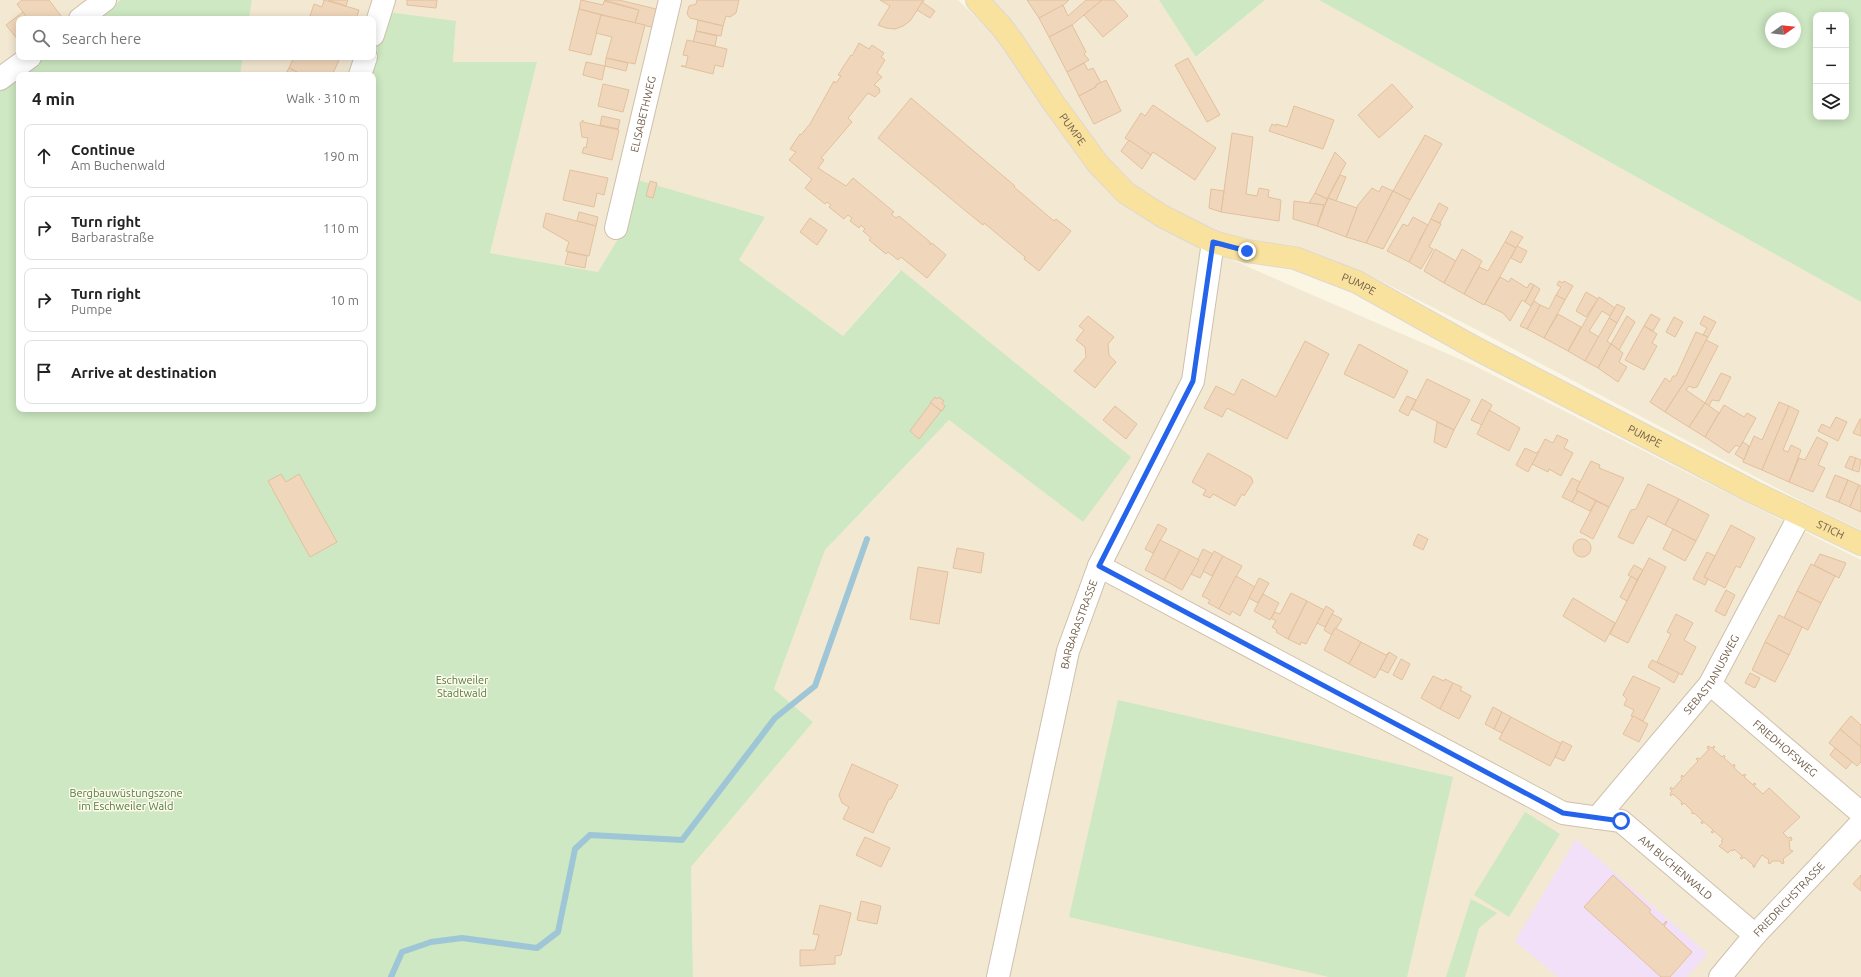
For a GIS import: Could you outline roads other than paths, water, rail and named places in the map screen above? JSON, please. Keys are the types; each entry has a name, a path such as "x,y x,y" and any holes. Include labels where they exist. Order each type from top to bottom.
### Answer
{"main road":[{"name":"PUMPE","path":"977,0 1009,37 1098,164 1126,193 1162,216 1213,242 1247,251 1295,258 1357,282 1477,349 1800,515"},
{"name":"STICH","path":"1800,515 1861,544"}],"street":[{"path":"84,16 105,0"},
{"path":"376,26 384,0"},
{"name":"ELISABETHWEG","path":"616,228 670,0"},
{"path":"0,79 26,60"},
{"path":"361,72 365,60"},
{"name":"BARBARASTRASSE","path":"998,977 1068,651 1099,566 1193,381 1213,242"},
{"name":"SEBASTIANUSWEG","path":"1597,818 1710,684 1800,515"},
{"name":"AM BUCHENWALD","path":"1099,566 1563,813 1621,821 1755,935"},
{"name":"FRIEDHOFSWEG","path":"1710,684 1861,813"},
{"name":"FRIEDRICHSTRASSE","path":"1720,977 1755,935 1861,823"}],"waterway":[{"path":"391,977 402,952 431,942 462,938 537,948 558,932 575,849 590,835 682,840 775,718 815,686 867,539"}],"park label":[{"name":"Eschweiler Stadtwald","path":"462,686"},
{"name":"Bergbauwüstungszone im Eschweiler Wald","path":"126,799"}]}
